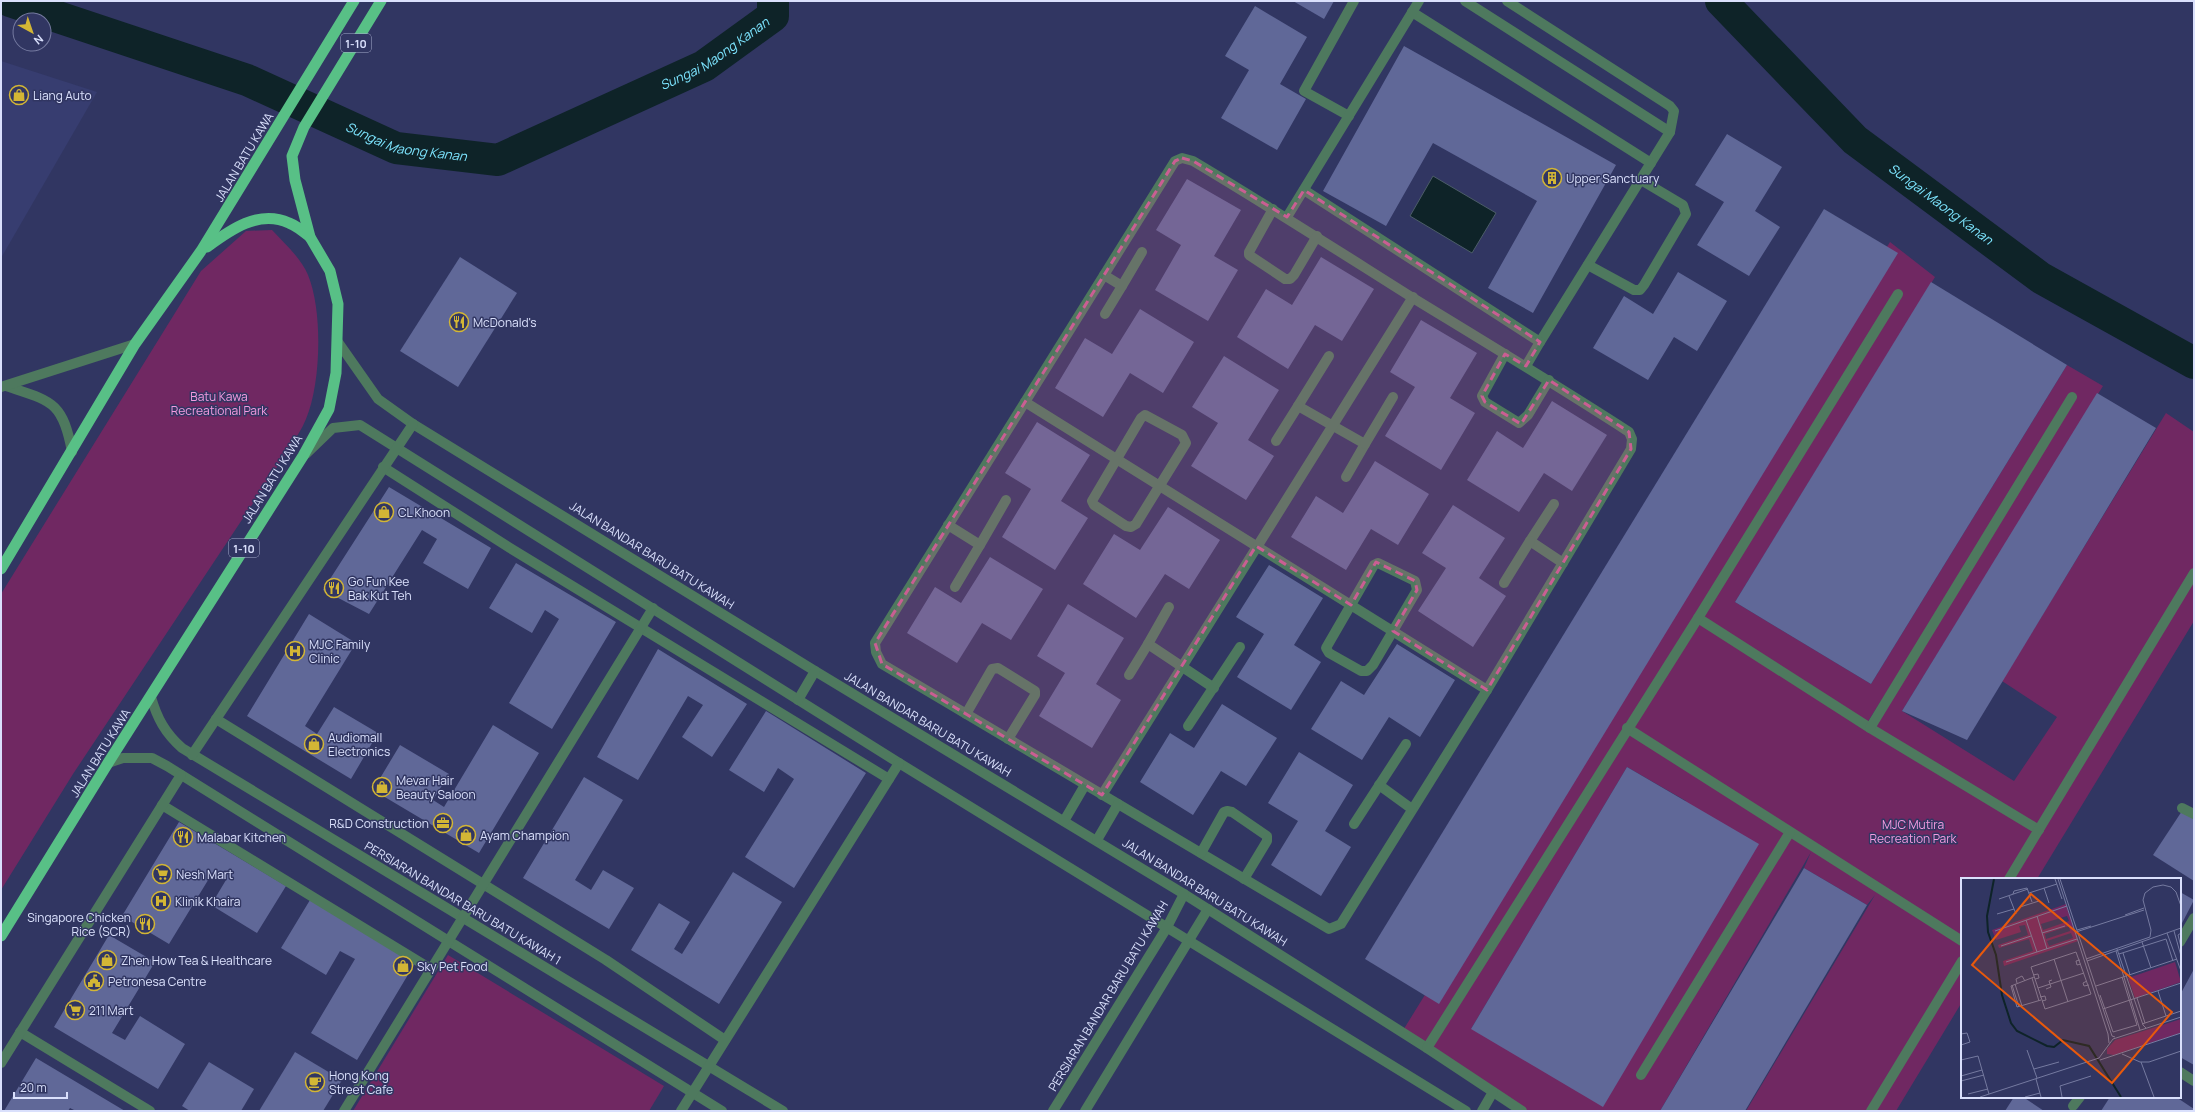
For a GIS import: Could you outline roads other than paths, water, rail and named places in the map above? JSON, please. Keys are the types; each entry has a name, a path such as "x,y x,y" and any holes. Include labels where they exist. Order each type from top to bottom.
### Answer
{"highway":[{"name":"JALAN BATU KAWA","path":"1,569 135,344 202,251 354,1"},
{"name":"JALAN BATU KAWA","path":"1,936 108,763 303,456 329,409 336,373 338,304 330,271 310,237 295,180 292,156 304,127 381,1"},
{"path":"202,251 245,223 268,218 290,223 310,237"}],"street":[{"path":"1348,116 1304,91 1354,1"},
{"path":"1287,217 1419,1"},
{"path":"1465,1 1670,132"},
{"path":"1507,1 1670,106 1674,111 1675,118 1670,132 1526,366"},
{"path":"1412,12 1651,163"},
{"path":"1182,158 1193,161 1272,209 1549,380 1629,432 1632,439 1631,449 1487,690 1341,924 1336,928 1329,929 882,664 876,652 875,643 1175,161 1182,158"},
{"path":"1588,265 1634,290 1640,290 1644,285 1686,214 1683,205 1641,180"},
{"path":"1304,190 1540,342"},
{"path":"1272,209 1248,252 1250,255 1285,279 1290,279 1294,275 1317,236"},
{"path":"1105,314 1142,252"},
{"path":"1104,275 1122,286"},
{"path":"1427,1048 1627,728 1698,618 1898,294"},
{"path":"1102,795 1181,666 1413,297"},
{"name":"JALAN BANDAR BARU BATU KAWAH","path":"338,342 378,399 413,424 815,671 1097,840 1184,894 1427,1048 1516,1110"},
{"path":"4,387 135,344"},
{"path":"1505,354 1482,396 1485,402 1519,423 1528,415 1549,380"},
{"path":"1276,441 1329,356"},
{"path":"4,387 43,398 57,410 67,425 72,452"},
{"path":"1346,477 1393,397"},
{"path":"1870,728 2072,397"},
{"path":"1025,402 1487,690"},
{"path":"1298,406 1365,444"},
{"path":"1145,415 1182,435 1186,443 1136,524 1131,527 1126,526 1094,505 1092,501 1116,459 1141,418 1145,415"},
{"path":"192,755 396,447 413,424"},
{"path":"303,456 333,428 360,425 899,764 1166,929 1466,1111"},
{"path":"383,467 510,548 889,779"},
{"path":"955,587 1006,500"},
{"path":"1504,583 1554,504"},
{"path":"948,525 980,545"},
{"path":"1530,541 1563,563"},
{"path":"1378,562 1415,581 1417,590 1373,665 1367,671 1361,671 1329,653 1326,648 1351,605 1374,565 1378,562"},
{"path":"2010,878 2194,573"},
{"path":"1129,675 1169,607"},
{"path":"344,1111 653,608"},
{"path":"1698,618 1870,728 2039,830"},
{"path":"1148,644 1214,688"},
{"path":"1188,726 1240,647"},
{"path":"966,714 992,669 998,668 1034,691 1035,695 1008,739"},
{"path":"798,700 815,671"},
{"name":"PERSIARAN BANDAR BARU BATU KAWAH 1","path":"151,697 156,716 170,737 192,755 462,918 710,1065 784,1111"},
{"path":"216,719 606,960 725,1040"},
{"path":"1627,728 1961,940"},
{"path":"1354,824 1406,744"},
{"path":"108,763 123,758 152,758 449,940 722,1111"},
{"path":"681,1111 899,764"},
{"path":"1,1063 180,775"},
{"path":"1064,821 1085,784"},
{"path":"1379,785 1412,809"},
{"path":"1097,840 1118,804"},
{"path":"162,805 431,969"},
{"path":"2182,808 2194,814"},
{"path":"1201,853 1224,812 1232,812 1267,836 1267,841 1244,879"},
{"path":"1641,1075 1790,832"},
{"name":"PERSIARAN BANDAR BARU BATU KAWAH","path":"1053,1111 1166,929 1184,894"},
{"path":"1085,1111 1189,943 1208,909"},
{"path":"2181,940 2194,918"},
{"path":"1870,1111 1961,963"},
{"path":"20,1032 150,1111"},
{"path":"2181,1073 2194,1081"},
{"path":"1482,1111 1492,1092"},
{"path":"2073,1106 2079,1098"}],"waterway":[{"name":"Sungai Maong Kanan","path":"10,1 247,80 396,148 498,160 704,66 773,16 773,1"},
{"name":"Sungai Maong Kanan","path":"1721,1 1855,140 2041,278 2194,363"}],"place":[{"name":"Liang Auto","path":"19,95"},
{"name":"Upper Sanctuary","path":"1552,178"},
{"name":"McDonald's","path":"459,322"},
{"name":"CL Khoon","path":"384,512"},
{"name":"Go Fun Kee Bak Kut Teh","path":"334,588"},
{"name":"MJC Family Clinic","path":"295,651"},
{"name":"Audiomall Electronics","path":"314,744"},
{"name":"Mevar Hair Beauty Saloon","path":"382,787"},
{"name":"R&D Construction","path":"443,823"},
{"name":"Ayam Champion","path":"466,835"},
{"name":"Malabar Kitchen","path":"183,837"},
{"name":"Nesh Mart","path":"162,874"},
{"name":"Klinik Khaira","path":"161,901"},
{"name":"Singapore Chicken Rice (SCR)","path":"145,924"},
{"name":"Zhen How Tea & Healthcare","path":"107,960"},
{"name":"Sky Pet Food","path":"403,966"},
{"name":"Petronesa Centre","path":"94,981"},
{"name":"211 Mart","path":"75,1010"},
{"name":"Hong Kong Street Cafe","path":"315,1082"}],"park label":[{"name":"Batu Kawa Recreational Park","path":"219,403"},
{"name":"MJC Mutira Recreation Park","path":"1913,831"}]}
